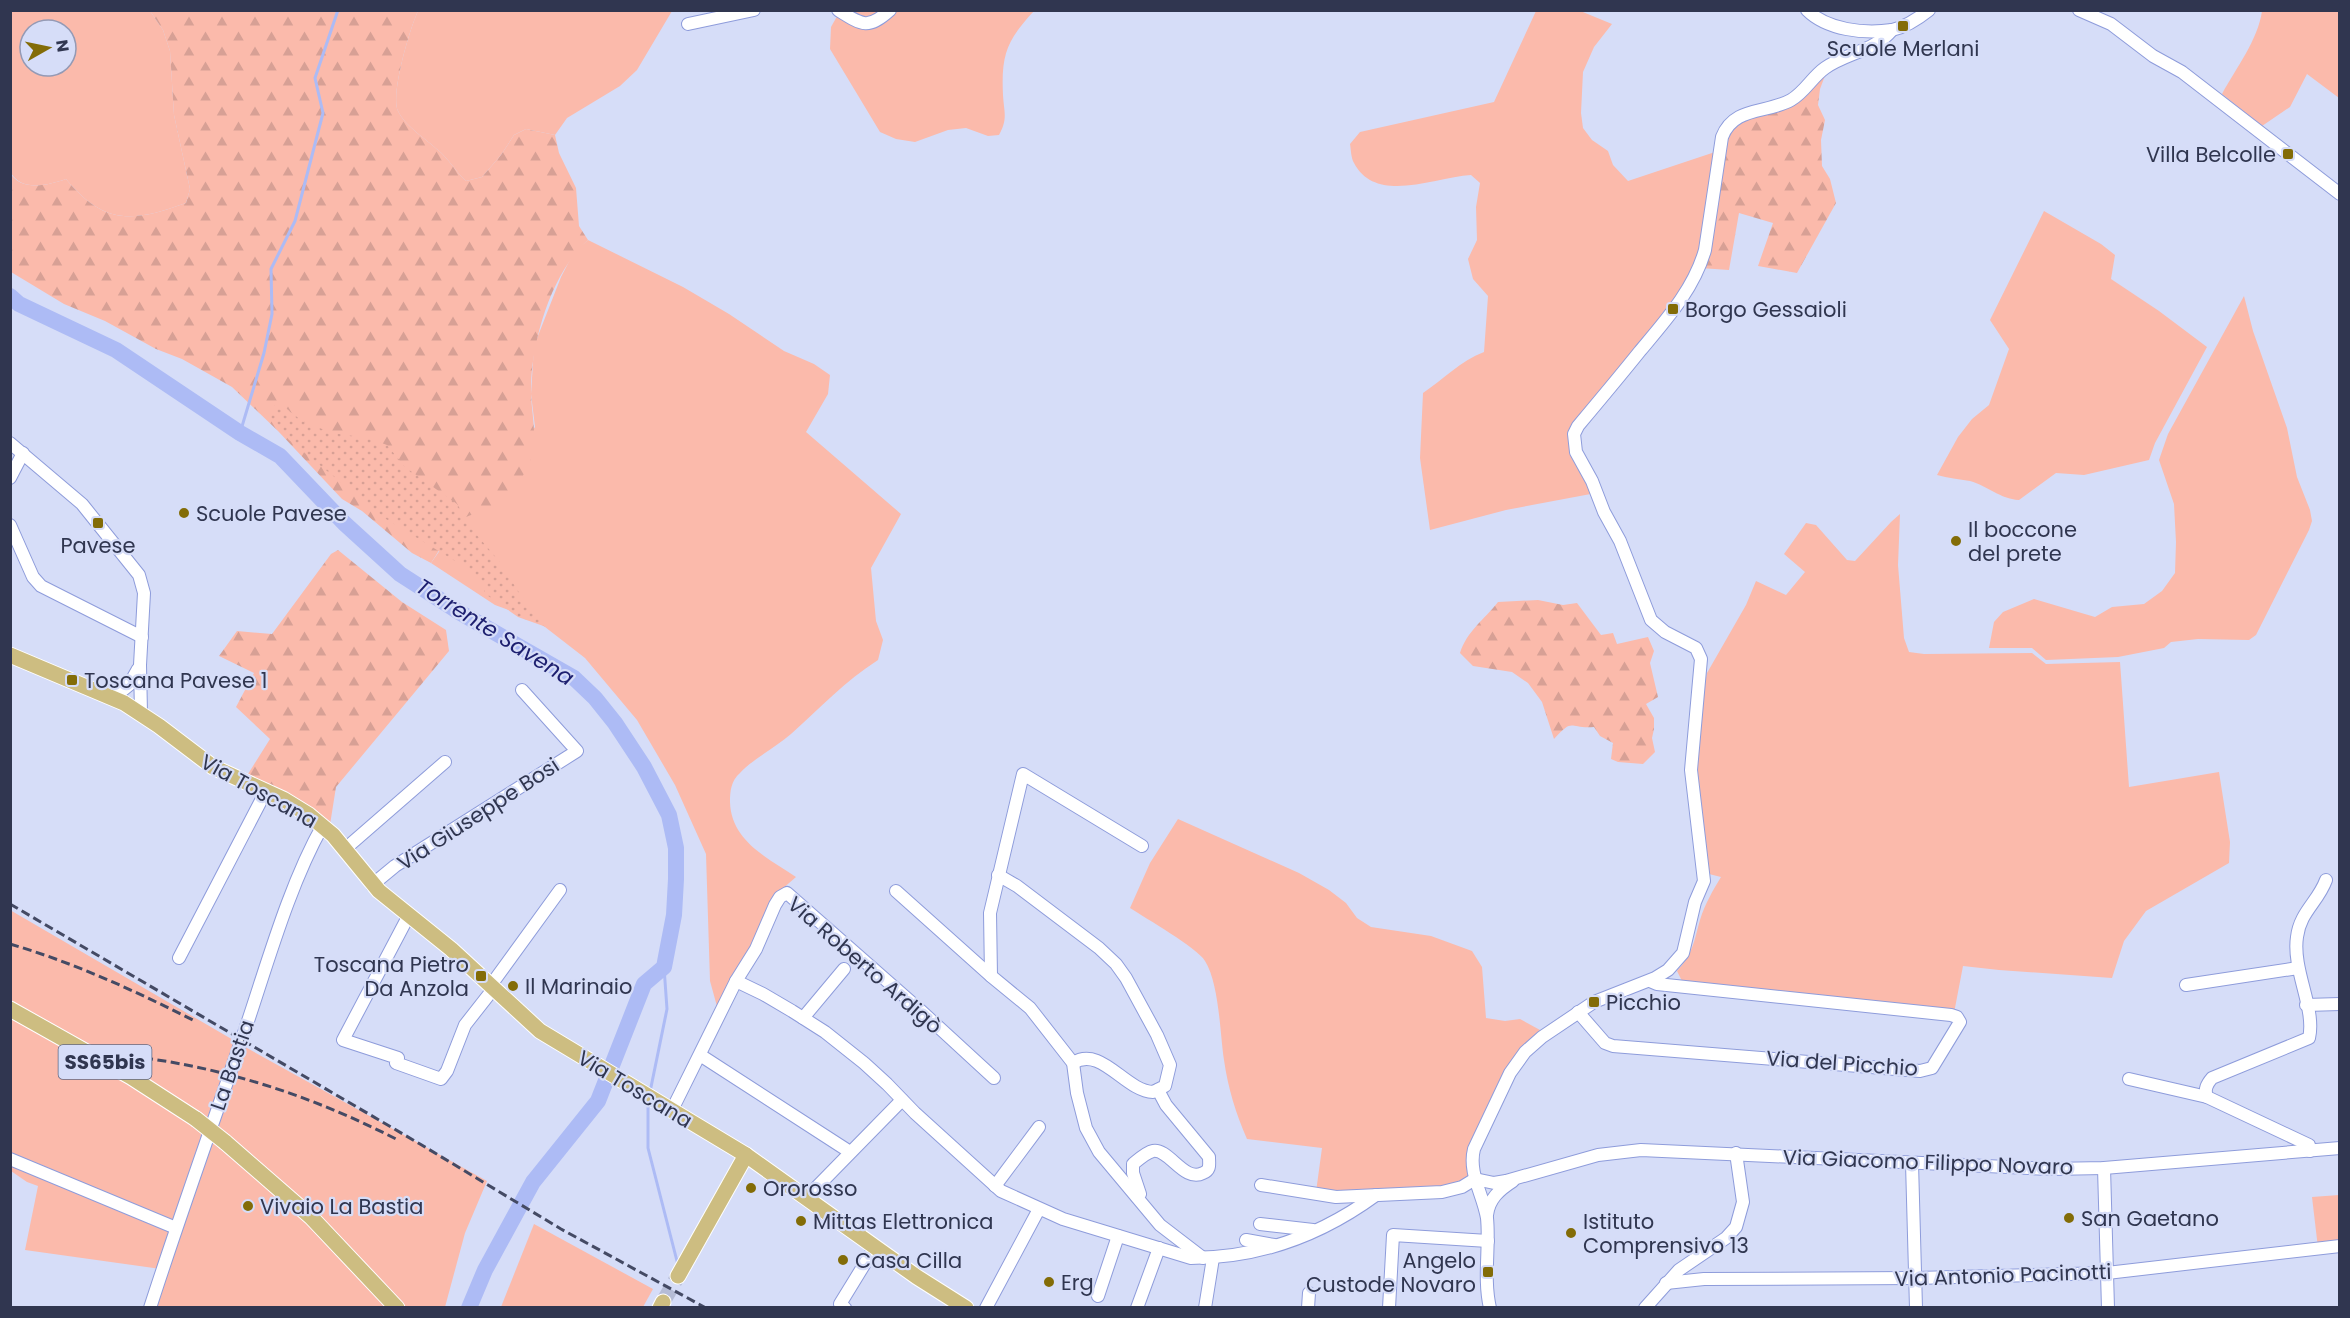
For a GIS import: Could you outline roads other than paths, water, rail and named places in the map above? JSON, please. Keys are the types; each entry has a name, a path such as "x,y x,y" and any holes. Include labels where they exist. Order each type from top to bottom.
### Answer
{"main road":[{"name":"Via Toscana","path":"10,655 113,698 141,713 213,767 283,799 322,825 345,849 372,885 451,949 540,1031 746,1155 917,1277 966,1308"},
{"name":"SS65bis","path":"10,1009 131,1077 196,1119 297,1204 397,1308"},
{"path":"678,1276 746,1155"}],"street":[{"path":"688,24 754,10"},
{"path":"838,10 865,25 876,23 890,10"},
{"path":"1807,10 1830,26 1858,30 1892,30 1929,10"},
{"path":"2079,10 2111,24 2153,56 2182,72 2340,194"},
{"path":"1491,1308 1488,1288 1486,1216 1472,1162 1474,1149 1517,1061 1542,1037 1594,1002 1650,981 1668,970 1683,953 1695,902 1704,881 1691,770 1701,659 1696,648 1665,633 1651,620 1620,541 1576,452 1574,434 1578,426 1655,333 1691,285 1700,268 1726,125 1746,114 1777,106 1792,99 1804,90 1822,70 1878,43 1892,30"},
{"path":"10,443 82,504 133,565 144,593 140,665 141,713"},
{"path":"10,478 22,453"},
{"path":"10,525 33,577 41,586 142,637"},
{"path":"113,698 129,685 140,665"},
{"name":"Via Giuseppe Bosi","path":"372,885 395,866 577,751 522,690"},
{"path":"345,849 445,762"},
{"path":"991,976 990,913 1023,774 1142,846"},
{"path":"179,958 266,791"},
{"name":"La Bastia","path":"150,1308 290,903 322,825"},
{"path":"998,875 1017,886 1099,948 1116,964 1157,1035 1170,1065 1165,1086 1146,1092 1133,1087 1114,1071 1092,1059 1080,1058 1073,1063"},
{"path":"2207,1097 2207,1084 2212,1078 2309,1038 2296,945 2300,922 2308,907 2321,892 2326,880"},
{"path":"408,915 343,1040 397,1057 396,1063 441,1079 447,1071 465,1025 560,890"},
{"path":"896,891 1030,1008 1073,1063 1077,1093 1086,1128 1099,1152 1160,1225 1208,1258"},
{"name":"Via Roberto Ardigò","path":"666,1106 700,1055 736,981 756,949 775,905 780,897 787,893 994,1078"},
{"path":"2186,985 2298,968"},
{"path":"803,1018 844,969"},
{"path":"736,981 803,1018 864,1063 1001,1191 1039,1209 1118,1236 1191,1258 1208,1258 1278,1246 1352,1212 1376,1195"},
{"name":"Via del Picchio","path":"1578,1012 1605,1043 1613,1046 1920,1071 1932,1068 1960,1022 1952,1015 1657,984 1650,981"},
{"path":"2306,1005 2340,1004"},
{"path":"700,1055 850,1152"},
{"path":"2128,1079 2207,1097 2309,1144 2310,1150"},
{"path":"1137,1197 1140,1194 1133,1173 1133,1164 1152,1150 1159,1151 1190,1174 1197,1176 1206,1173 1210,1167 1209,1157 1166,1105 1158,1090"},
{"path":"807,1197 902,1100"},
{"path":"995,1186 1039,1127"},
{"name":"Via Giacomo Filippo Novaro","path":"1475,1179 1494,1183 1520,1178 1571,1162 1623,1150 1736,1153 2050,1169 2104,1168 2340,1148"},
{"path":"1645,1308 1679,1270 1726,1239 1736,1227 1743,1202 1736,1153"},
{"path":"10,1160 177,1228"},
{"path":"1912,1163 1916,1308"},
{"path":"2104,1168 2108,1308"},
{"name":"Via Giacomo Filippo Novaro","path":"1486,1216 1491,1200 1498,1192 1520,1178"},
{"path":"1261,1185 1336,1197 1442,1192 1475,1179"},
{"path":"986,1308 1039,1209"},
{"path":"1260,1224 1314,1230"},
{"path":"1389,1308 1394,1235 1488,1241"},
{"path":"1098,1296 1118,1236"},
{"path":"1246,1240 1278,1246"},
{"name":"Via Antonio Pacinotti","path":"1666,1283 1704,1279 1916,1278 2108,1273 2340,1246"},
{"path":"843,1306 875,1247"},
{"path":"1137,1308 1160,1248"},
{"path":"1205,1308 1208,1258"},
{"path":"1308,1308 1309,1293"}],"waterway":[{"path":"240,433 264,353 272,314 271,269 295,221 323,113 315,78 338,10"},
{"name":"Torrente Savena","path":"10,296 19,304 116,350 240,433 280,456 344,523 400,574 459,612 574,678 595,698 615,723 644,767 669,815 676,848 676,879 674,915 664,967 644,984 598,1101 533,1182 485,1270 469,1308"},
{"path":"650,1092 667,1009 664,967"},
{"path":"648,1101 648,1148 678,1265"}],"tunnel":[{"path":"663,1302 678,1276"}],"railway":[{"path":"10,904 561,1229 706,1308"},
{"path":"10,944 104,978 195,1021"},
{"path":"144,1058 210,1070 275,1088 368,1125 398,1140"}],"place":[{"name":"Scuole Merlani","path":"1903,26"},
{"name":"Villa Belcolle","path":"2288,154"},
{"name":"Borgo Gessaioli","path":"1673,309"},
{"name":"Scuole Pavese","path":"184,513"},
{"name":"Pavese","path":"98,523"},
{"name":"Il boccone del prete","path":"1956,541"},
{"name":"Toscana Pavese 1","path":"72,680"},
{"name":"Toscana Pietro Da Anzola","path":"481,976"},
{"name":"Il Marinaio","path":"513,986"},
{"name":"Picchio","path":"1594,1002"},
{"name":"Ororosso","path":"751,1188"},
{"name":"Vivaio La Bastia","path":"248,1206"},
{"name":"San Gaetano","path":"2069,1218"},
{"name":"Mittas Elettronica","path":"801,1221"},
{"name":"Istituto Comprensivo 13","path":"1571,1233"},
{"name":"Casa Cilla","path":"843,1260"},
{"name":"Angelo Custode Novaro","path":"1488,1272"},
{"name":"Erg","path":"1049,1282"}]}
